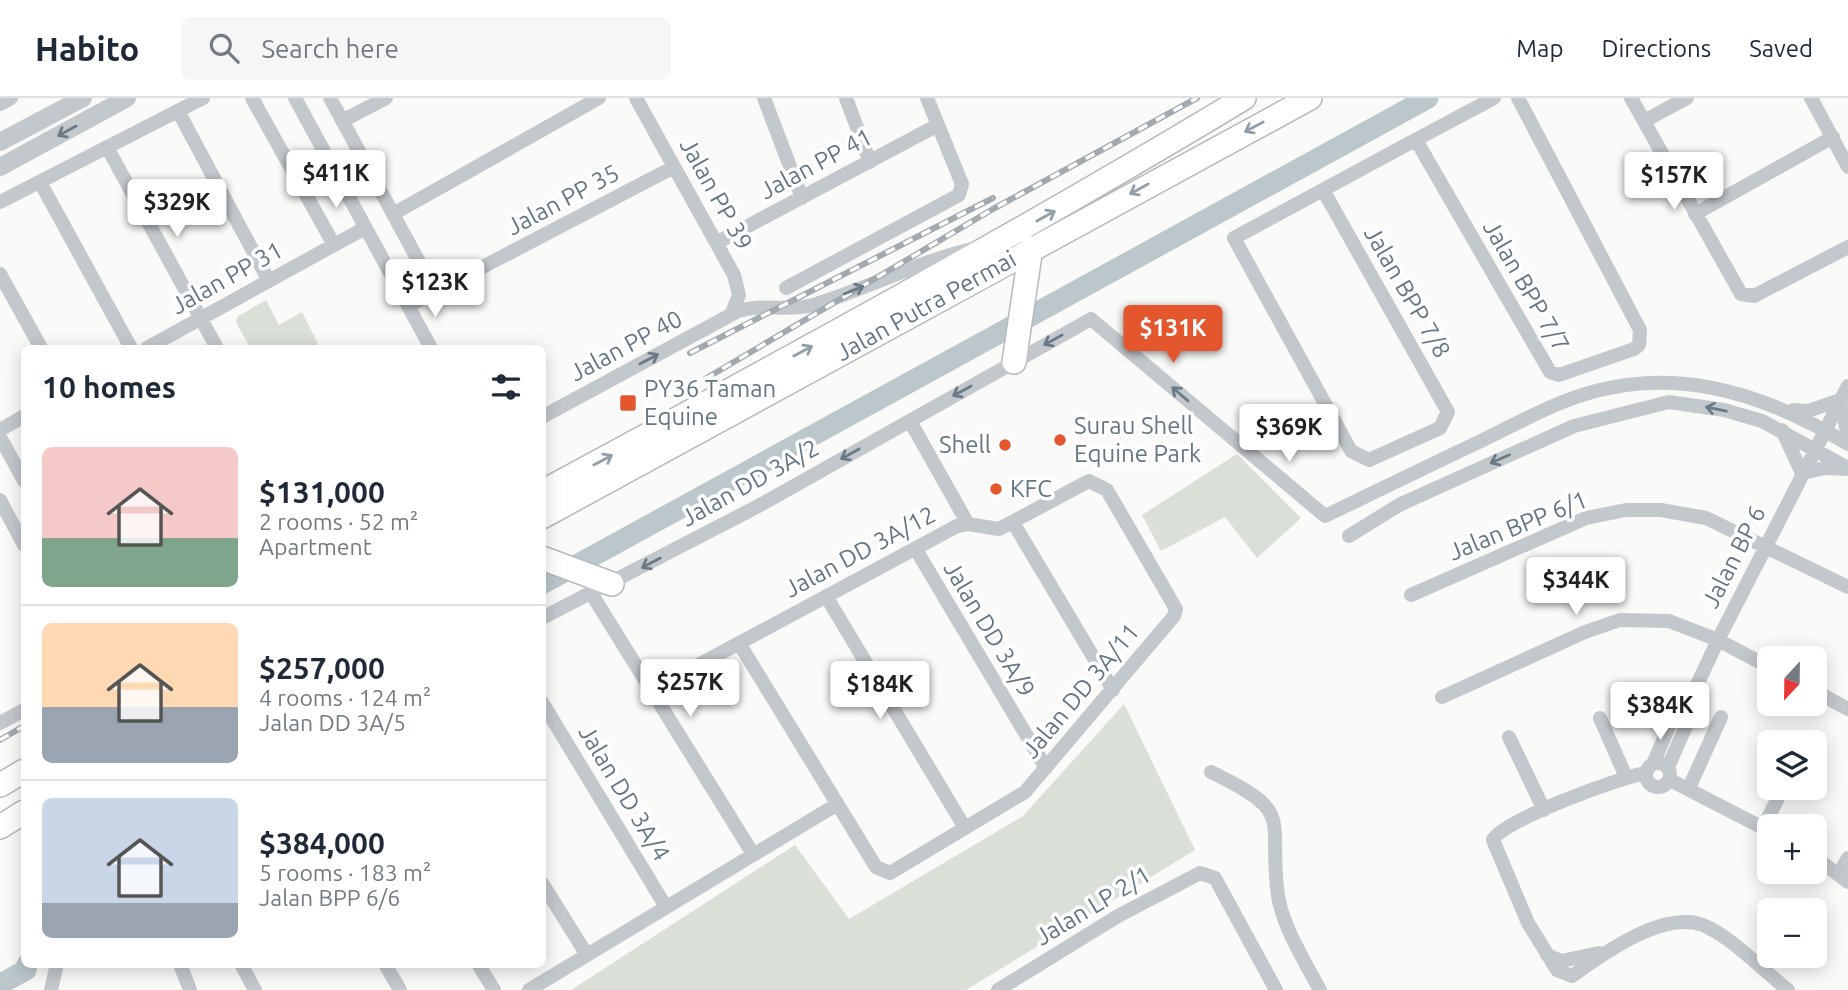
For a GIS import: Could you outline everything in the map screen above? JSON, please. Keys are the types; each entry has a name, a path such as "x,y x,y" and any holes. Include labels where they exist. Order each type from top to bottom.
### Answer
{"main road":[{"name":"Jalan Putra Permai","path":"546,490 997,243 1244,98"},
{"name":"Jalan Putra Permai","path":"546,515 1310,98"},
{"path":"1015,354 1031,248"},
{"path":"546,559 598,585"},
{"path":"0,785 21,773"},
{"path":"0,812 21,801"},
{"path":"0,827 21,814"}],"street":[{"path":"0,104 11,98"},
{"path":"0,142 83,98"},
{"path":"0,167 127,98"},
{"path":"0,202 202,98"},
{"path":"252,98 334,245"},
{"path":"295,98 429,345"},
{"path":"330,98 436,293"},
{"path":"342,121 386,98"},
{"path":"393,214 599,98"},
{"name":"Jalan PP 39","path":"636,98 734,275 739,295 731,315"},
{"path":"764,98 802,198"},
{"path":"846,98 870,162"},
{"path":"786,288 957,198 962,184 936,126 927,98"},
{"path":"1323,190 1494,98"},
{"name":"Jalan BPP 7/7","path":"1416,140 1550,372 1559,375 1639,345 1640,330 1518,98"},
{"path":"1631,98 1736,289 1746,297 1754,296 1848,247"},
{"path":"1644,121 1687,98"},
{"path":"1811,98 1848,167"},
{"path":"178,111 269,281"},
{"name":"Jalan PP 41","path":"716,243 936,126"},
{"path":"1695,214 1833,137"},
{"path":"107,147 215,345"},
{"name":"Jalan PP 35","path":"408,306 674,167"},
{"path":"40,182 129,345"},
{"name":"Jalan BPP 7/8","path":"1323,190 1447,407 1447,418 1440,428 1375,459 1355,456 1234,238 1323,190"},
{"name":"Jalan PP 31","path":"153,345 365,228"},
{"name":"Jalan PP 40","path":"546,415 731,315 752,307 789,308 832,299 937,257 997,243"},
{"path":"0,274 39,345"},
{"path":"734,275 750,294 789,308"},
{"name":"Jalan DD 3A/2","path":"546,616 598,585 910,421 1015,354 1091,319 1325,516 1565,401 1616,386 1661,382 1716,387 1788,410"},
{"name":"Jalan BP 6","path":"1659,771 1676,728 1694,708 1696,687 1718,640 1848,386"},
{"path":"1788,410 1808,411 1840,400 1848,436"},
{"path":"1349,536 1411,499 1574,426 1669,402 1724,410 1782,429 1848,468"},
{"path":"1788,410 1848,444"},
{"path":"0,430 21,418"},
{"path":"910,421 968,524"},
{"path":"1782,429 1802,473 1825,468 1848,468"},
{"path":"0,437 21,476"},
{"name":"Jalan DD 3A/12","path":"652,690 957,526 968,524 999,529 1014,524 1083,482 1095,482"},
{"name":"Jalan DD 3A/11","path":"836,805 878,869 884,873 895,871 1024,792 1174,616 1176,606 1107,490 1095,482"},
{"path":"0,500 21,539"},
{"name":"Jalan BPP 6/1","path":"1411,595 1586,518 1626,510 1661,510 1706,518 1848,587"},
{"path":"1014,524 1113,690"},
{"name":"Jalan DD 3A/9","path":"915,548 1046,768"},
{"path":"598,585 652,690 753,854"},
{"path":"826,596 965,828"},
{"path":"1442,697 1585,632 1620,620 1669,621 1718,640 1757,661"},
{"path":"529,990 836,805 739,643"},
{"path":"1827,698 1848,709"},
{"name":"Jalan DD 3A/4","path":"546,709 666,907"},
{"path":"0,723 21,712"},
{"path":"1689,788 1721,717"},
{"path":"1600,718 1626,777"},
{"path":"1509,737 1544,810"},
{"path":"1757,825 1659,771 1626,777 1544,810 1499,832 1493,840 1519,904 1547,955 1561,961 1609,950 1651,930 1691,922 1715,932 1788,990"},
{"path":"1211,772 1251,794 1272,813 1277,831 1279,898 1320,990"},
{"path":"1827,866 1843,878 1848,858"},
{"name":"Jalan LP 2/1","path":"998,990 1181,881 1200,873 1215,878 1276,990"},
{"path":"546,889 587,955"},
{"path":"51,990 56,968"},
{"path":"182,968 190,990"},
{"path":"243,968 255,990"},
{"path":"387,968 400,990"},
{"path":"480,968 494,990"}],"shaded area":[{"path":"266,300 279,325 302,312 318,345 248,345 236,322 237,317"},
{"path":"1237,454 1301,518 1257,558 1225,517 1161,551 1142,515"},
{"path":"1124,704 1195,850 966,990 571,990 795,845 849,919 1023,816"}],"waterway":[{"path":"546,582 1428,98"},
{"path":"4,982 26,968"}],"railway":[{"path":"705,379 993,209 1197,98"},
{"path":"690,353 993,198"},
{"path":"0,740 21,728"}],"place":[{"name":"PY36 Taman Equine","path":"628,403"},
{"name":"Surau Shell Equine Park","path":"1060,440"},
{"name":"Shell","path":"1005,445"},
{"name":"KFC","path":"996,489"}]}
